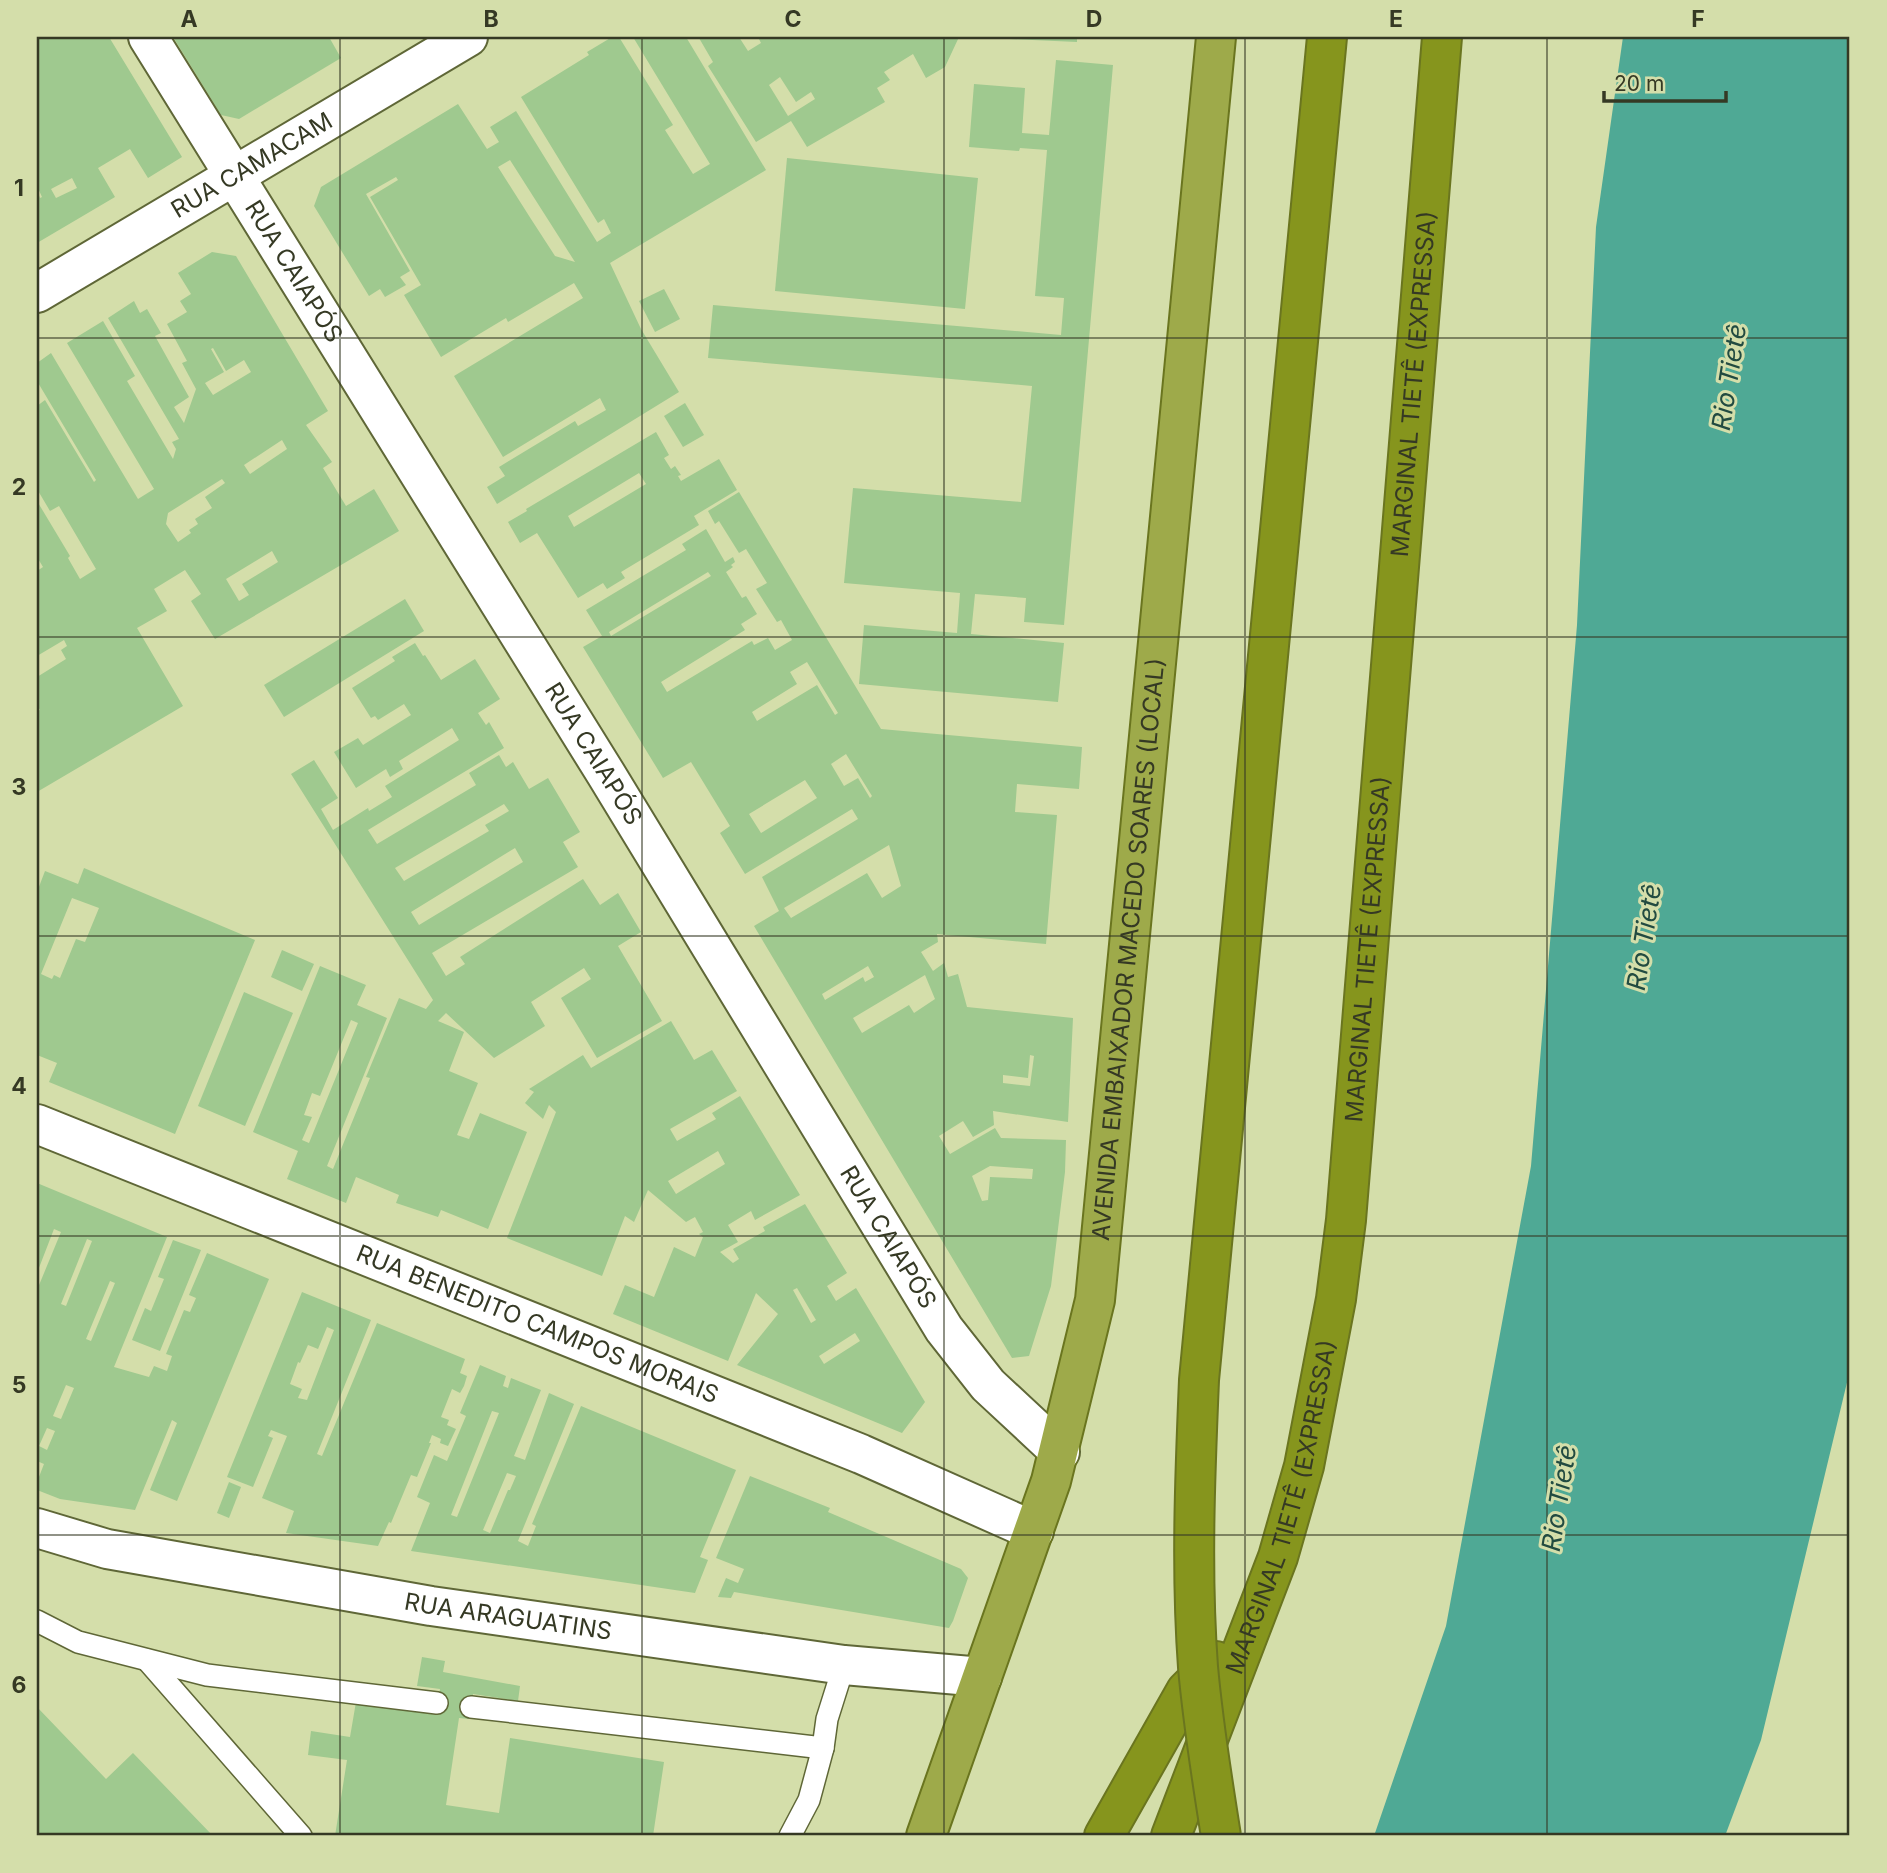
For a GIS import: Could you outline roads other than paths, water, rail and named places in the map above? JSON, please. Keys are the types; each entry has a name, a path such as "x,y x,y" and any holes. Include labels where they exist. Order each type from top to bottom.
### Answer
{"highway":[{"name":"AVENIDA EMBAIXADOR MACEDO SOARES (LOCAL)","path":"926,1836 1060,1451 1095,1300 1216,37"},
{"path":"1221,1836 1198,1654 1194,1559 1199,1380 1327,37"},
{"name":"MARGINAL TIETÊ (EXPRESSA)","path":"1171,1836 1278,1557 1304,1466 1336,1299 1344,1233 1442,37"},
{"path":"1104,1836 1186,1691 1250,1628"}],"street":[{"name":"RUA CAIAPÓS","path":"148,37 606,774 944,1329 988,1385 1060,1451"},
{"name":"RUA CAMACAM","path":"37,293 468,37"},
{"name":"RUA BENEDITO CAMPOS MORAIS","path":"37,1124 861,1454 1034,1531"},
{"name":"RUA ARAGUATINS","path":"37,1528 107,1549 430,1606 844,1665 982,1677"}],"lane":[{"path":"37,1621 78,1642 207,1675 437,1703"},
{"path":"147,1660 301,1836"},
{"path":"790,1836 809,1800 823,1748 827,1719 844,1665"},
{"path":"471,1707 823,1748"}],"water":[{"name":"Rio Tietê","path":"1623,37 1850,37 1850,1370 1761,1740 1725,1836 1374,1836 1446,1626 1531,1166 1577,625 1596,227"}]}
